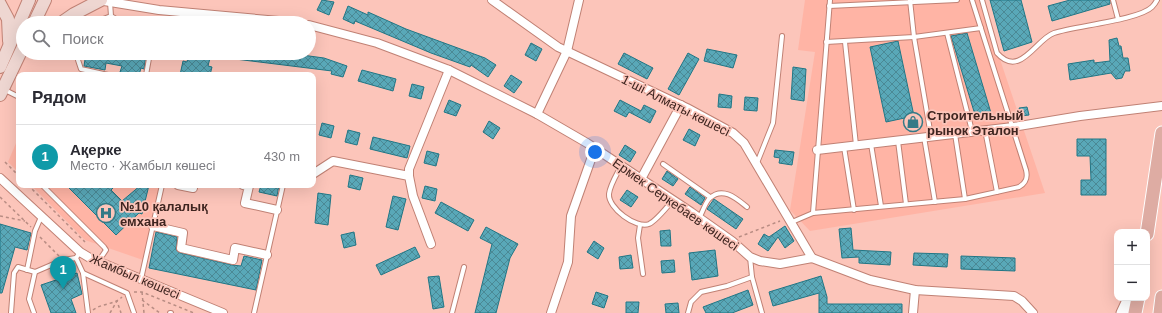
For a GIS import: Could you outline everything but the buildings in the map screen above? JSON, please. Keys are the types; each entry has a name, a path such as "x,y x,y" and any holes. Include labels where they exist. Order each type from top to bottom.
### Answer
{"main road":[{"path":"22,16 29,0"},
{"path":"37,16 45,0"},
{"path":"71,16 103,1"},
{"path":"0,4 8,19 10,30 8,51"},
{"path":"0,67 16,32"},
{"path":"1,92 17,60"},
{"path":"11,74 24,60"},
{"path":"1148,229 1162,133"},
{"path":"1160,313 1162,297"},
{"path":"1135,313 1137,301"}],"street":[{"name":"1-ші Алматы көшесі","path":"492,0 558,47 681,105 733,133 744,143 757,163 812,258"},
{"path":"537,114 567,51 580,0"},
{"path":"103,1 159,10 225,16"},
{"name":"Ермек Серкебаев көшесі","path":"316,27 377,43 449,70 537,114 595,148 673,200 732,241 750,257 760,261 780,264 812,258"},
{"path":"431,244 413,196 409,169 449,70"},
{"path":"641,179 681,105"},
{"path":"817,150 1013,127 1088,115 1162,106"},
{"path":"551,313 568,262 571,216 595,148"},
{"path":"316,172 333,161 409,176"},
{"name":"Жамбыл көшесі","path":"0,178 42,216 78,255 223,313"},
{"path":"249,188 245,204 277,210"},
{"path":"153,226 183,233 181,248 233,260 236,248 266,255"},
{"path":"812,258 870,280 915,290 1014,296 1022,301 1033,313"},
{"path":"912,313 915,290"},
{"path":"1122,313 1128,301"}],"lane":[{"path":"813,212 830,0"},
{"path":"829,6 957,0"},
{"path":"790,220 813,212 854,210 881,206 965,199 1019,187 1025,182 1027,178 1026,170 972,0"},
{"path":"982,0 997,53 1001,57 1008,60 1018,61 1034,51 1038,43 1054,33 1145,12 1152,8 1157,0"},
{"path":"1113,0 1118,19"},
{"path":"103,1 111,16"},
{"path":"910,2 935,202"},
{"path":"826,42 914,37 981,28"},
{"path":"947,33 972,132"},
{"path":"757,163 773,123 782,36"},
{"path":"844,42 856,145"},
{"path":"78,60 82,68 97,72"},
{"path":"147,72 149,60"},
{"path":"1,92 16,96"},
{"path":"985,130 997,192"},
{"path":"955,134 965,199"},
{"path":"898,140 906,204"},
{"path":"871,143 881,206"},
{"path":"844,147 854,210"},
{"path":"663,164 710,197"},
{"path":"621,166 609,194 610,202 629,221 640,225 650,224 673,200"},
{"path":"45,188 104,247 106,250 98,262"},
{"path":"141,279 161,188"},
{"path":"254,313 282,188"},
{"path":"699,218 710,197 720,193 730,194 747,207"},
{"path":"27,270 35,231 42,216"},
{"path":"640,225 638,238 643,274"},
{"path":"11,313 14,273 18,267 35,272 78,255 83,273 88,313"},
{"path":"750,257 752,277 762,313"},
{"path":"452,313 464,267"},
{"path":"34,313 29,299 35,272"},
{"path":"83,273 127,293 134,313"},
{"path":"688,313 691,302 701,292 727,286 752,277"}],"path":[{"path":"5,162 16,173"},
{"path":"31,188 85,242"},
{"path":"0,216 24,221"},
{"path":"732,241 790,220"},
{"path":"142,292 144,313"},
{"path":"110,313 118,301 127,293 142,292 194,313"},
{"path":"142,300 160,313"},
{"path":"88,313 98,306 118,301"},
{"path":"118,301 121,313"}],"shaded area":[{"name":"Строительный рынок Эталон","path":"805,0 980,0 1045,193 810,231 790,210 815,52 798,50"},
{"path":"16,143 16,170 8,162"},
{"name":"№10 қалалық емхана","path":"34,188 159,188 143,260 85,240"}],"place":[{"name":"Строительный рынок Эталон","path":"913,122"},
{"name":"№10 қалалық емхана","path":"106,213"},
{"name":"Ақерке","path":"63,289"}]}
